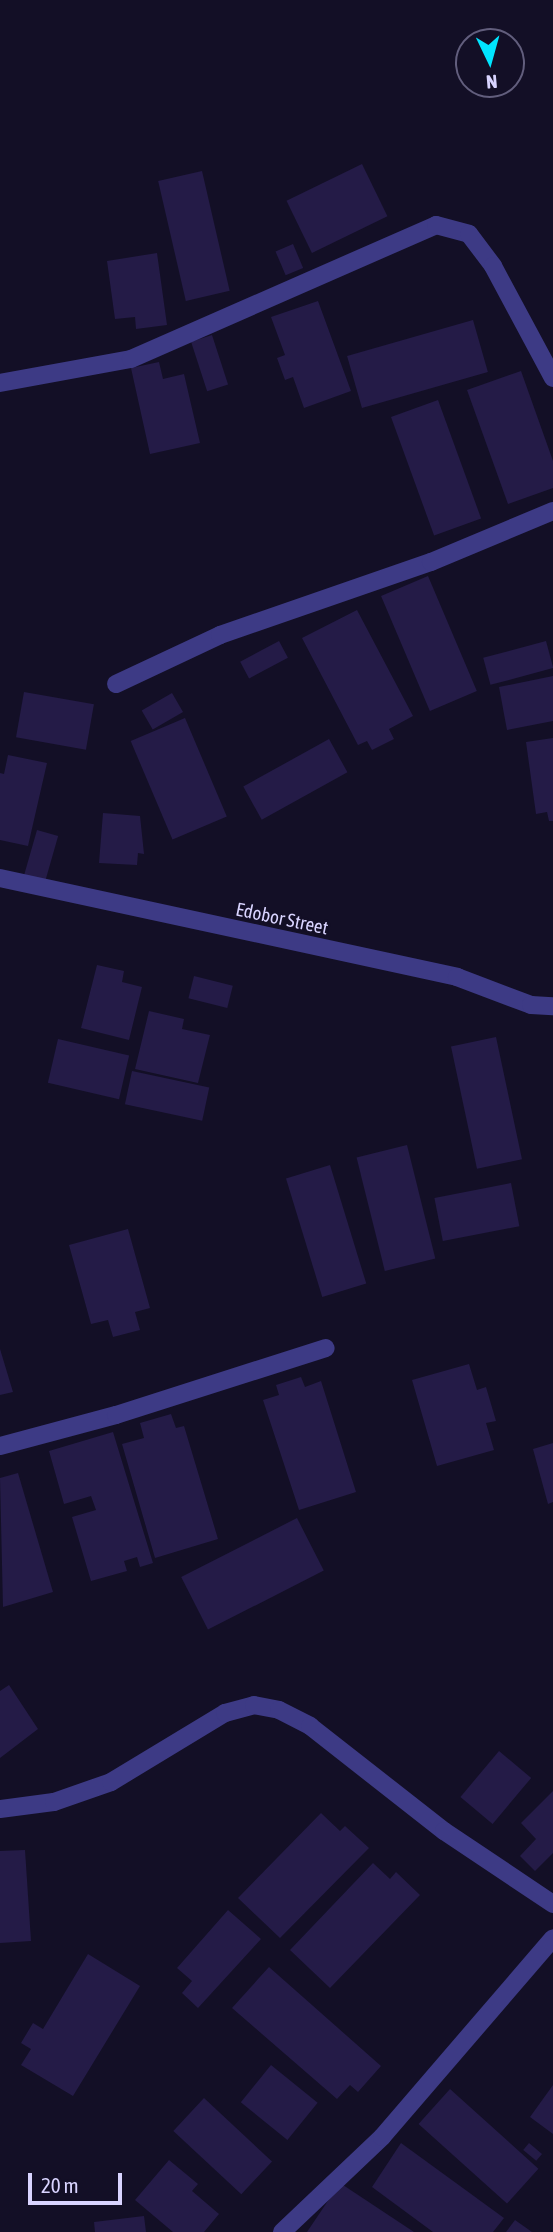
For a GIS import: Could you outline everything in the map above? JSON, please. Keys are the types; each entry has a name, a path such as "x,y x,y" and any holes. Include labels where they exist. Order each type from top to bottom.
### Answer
{"street":[{"path":"0,383 131,359 436,225 469,234 493,266 553,378"},
{"path":"116,684 220,635 431,562 553,511"},
{"name":"Edobor Street","path":"0,878 457,977 531,1005 553,1006"},
{"path":"0,1446 116,1415 326,1348"},
{"path":"0,1809 54,1802 111,1783 225,1713 254,1705 279,1710 310,1726 444,1831 553,1904"},
{"path":"282,2232 382,2137 553,1938"}],"building":[{"path":"362,164 387,216 312,253 287,201"},
{"path":"202,171 230,291 186,301 158,181"},
{"path":"293,244 303,268 286,275 276,251"},
{"path":"157,253 167,325 136,329 135,317 115,319 107,261"},
{"path":"318,301 351,391 304,408 293,377 285,380 277,358 285,355 271,317"},
{"path":"473,320 488,372 362,408 347,356"},
{"path":"212,335 228,384 207,391 191,342"},
{"path":"159,362 163,379 184,374 200,443 150,454 131,368"},
{"path":"521,371 553,461 553,488 508,504 467,390"},
{"path":"438,400 481,518 434,536 391,417"},
{"path":"428,576 477,691 430,711 381,596"},
{"path":"357,610 413,716 389,729 394,739 372,750 367,741 358,745 302,638"},
{"path":"279,641 288,658 249,678 240,662"},
{"path":"546,641 553,668 490,685 483,658"},
{"path":"553,676 553,721 507,730 499,687"},
{"path":"24,692 94,704 86,750 16,737"},
{"path":"172,693 183,712 153,730 142,710"},
{"path":"185,718 227,816 172,840 131,741"},
{"path":"553,738 553,821 549,821 547,812 536,814 526,742"},
{"path":"329,739 347,772 262,820 243,787"},
{"path":"8,755 47,763 28,846 0,840 0,773 4,774"},
{"path":"103,813 140,816 144,854 138,853 137,865 99,863"},
{"path":"37,830 58,836 45,882 24,876"},
{"path":"97,965 124,971 122,982 142,987 129,1040 81,1028"},
{"path":"194,976 233,986 227,1008 188,998"},
{"path":"149,1011 184,1019 182,1029 210,1035 198,1083 135,1069"},
{"path":"496,1037 522,1159 477,1169 451,1047"},
{"path":"58,1039 129,1055 119,1099 48,1083"},
{"path":"132,1071 209,1087 202,1121 125,1104"},
{"path":"407,1145 435,1259 385,1271 357,1158"},
{"path":"330,1165 366,1284 322,1297 286,1178"},
{"path":"511,1183 519,1226 443,1241 434,1198"},
{"path":"128,1229 150,1308 135,1312 140,1330 113,1337 108,1320 91,1324 69,1245"},
{"path":"0,1349 13,1392 0,1395"},
{"path":"469,1364 477,1390 486,1387 496,1421 486,1423 494,1450 437,1466 412,1380"},
{"path":"301,1377 305,1387 321,1381 356,1492 299,1510 263,1400 279,1395 276,1385"},
{"path":"171,1414 176,1428 184,1426 218,1539 155,1558 122,1444 144,1438 140,1423"},
{"path":"113,1432 153,1563 140,1567 137,1557 124,1561 127,1571 91,1581 72,1517 96,1510 91,1496 64,1504 49,1451"},
{"path":"553,1443 553,1502 548,1504 533,1449"},
{"path":"18,1473 53,1592 3,1607 0,1478"},
{"path":"297,1518 324,1571 208,1630 181,1577"},
{"path":"9,1685 38,1729 0,1758 0,1691"},
{"path":"499,1751 531,1778 493,1824 460,1797"},
{"path":"553,1791 553,1853 535,1871 520,1856 536,1839 521,1823"},
{"path":"321,1813 340,1831 345,1826 369,1848 280,1938 238,1898"},
{"path":"25,1850 31,1941 0,1943 0,1851"},
{"path":"373,1863 390,1879 396,1872 420,1895 330,1988 290,1950"},
{"path":"228,1910 261,1939 198,2008 182,1993 192,1981 177,1968"},
{"path":"88,1954 140,1986 73,2096 21,2065 31,2049 21,2043 33,2023 43,2029"},
{"path":"269,1967 381,2066 358,2092 350,2085 337,2099 232,2008"},
{"path":"271,2065 318,2103 287,2140 241,2102"},
{"path":"553,2085 553,2134 530,2117"},
{"path":"450,2089 538,2169 507,2204 419,2124"},
{"path":"204,2098 272,2161 241,2194 173,2131"},
{"path":"401,2143 504,2218 493,2232 433,2232 372,2187"},
{"path":"529,2143 542,2154 536,2161 523,2150"},
{"path":"169,2160 198,2184 192,2191 219,2214 204,2232 173,2232 135,2200"},
{"path":"340,2183 414,2232 307,2232"},
{"path":"144,2216 146,2232 95,2232 94,2222"},
{"path":"515,2220 532,2232 506,2232"}]}
